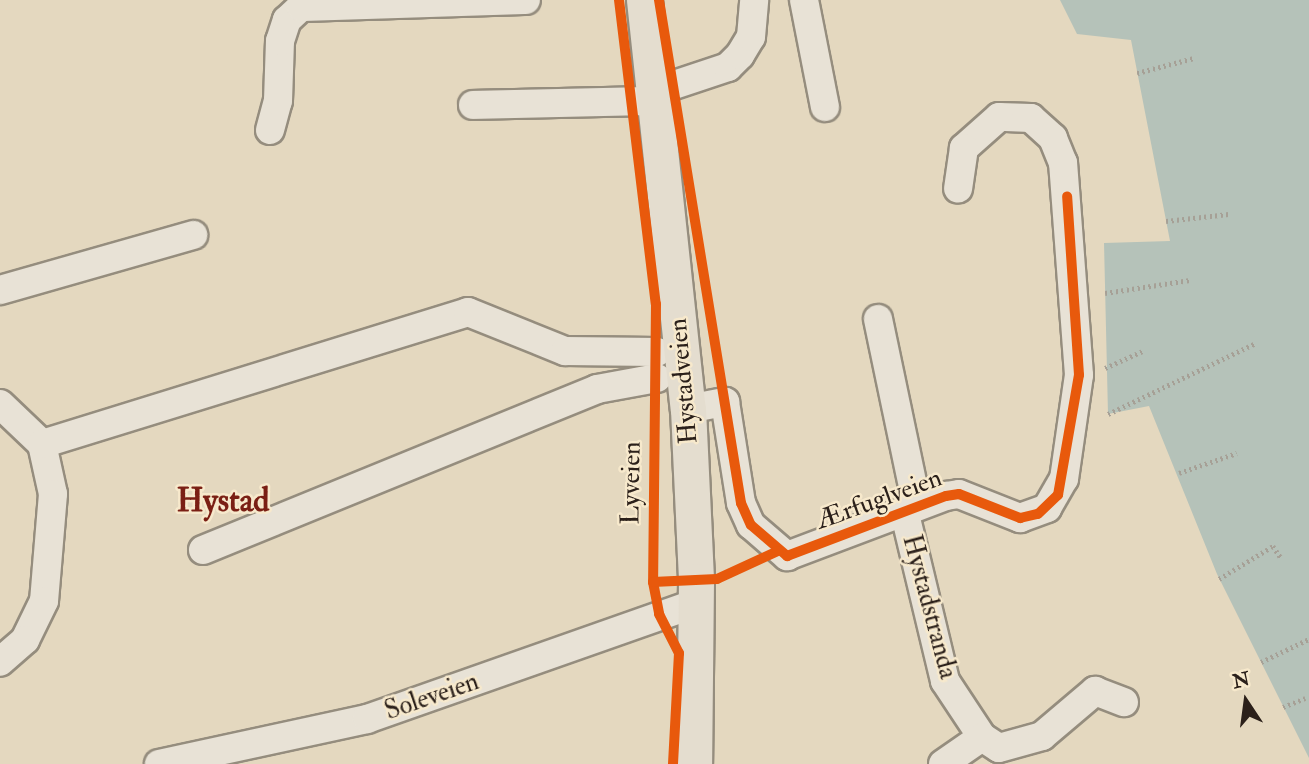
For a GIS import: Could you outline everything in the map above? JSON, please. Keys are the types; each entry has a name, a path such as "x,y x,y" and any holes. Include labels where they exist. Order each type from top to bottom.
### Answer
{"main road":[{"name":"Hystadveien","path":"644,0 665,93 688,409 696,603 694,764"}],"street":[{"path":"270,130 278,101 280,41 295,11 404,1 526,0"},
{"path":"473,105 665,93 728,67 740,55 751,37 754,0"},
{"path":"804,0 825,107"},
{"name":"Ærfuglveien","path":"688,409 725,402 741,503 751,525 787,556 910,508 959,494 1020,518 1038,514 1058,495 1079,375 1067,196 1052,138 1017,113 999,117 972,136 958,189"},
{"path":"0,289 193,235"},
{"name":"Hystadveien","path":"42,444 468,312 565,351 657,365 203,550"},
{"name":"Ærfuglveien","path":"878,319 910,508"},
{"path":"0,404 42,444 53,494 44,601 25,640 0,662"},
{"name":"Hystadstranda","path":"910,508 945,681 997,750"},
{"name":"Soleveien","path":"159,764 266,754 696,603"},
{"path":"943,764 1042,736 1095,691 1124,702"}],"path":[{"path":"1137,73 1194,58"},
{"path":"1166,221 1229,214"},
{"path":"1104,293 1190,280"},
{"path":"1108,414 1256,342"},
{"path":"1105,368 1143,351"},
{"path":"1179,473 1237,453"},
{"path":"1219,579 1273,547 1281,558"},
{"path":"1261,662 1309,639"},
{"path":"1283,707 1305,698"}],"shaded area":[{"path":"1060,0 1309,0 1309,758 1217,574 1149,406 1108,414 1104,243 1170,241 1131,40 1077,34"}],"cycle path":[{"name":"Lyveien","path":"619,0 656,304 653,582 659,614 679,653 673,764"},
{"path":"659,0 741,503 751,525 787,556 946,496 959,494 1020,518 1038,514 1058,495 1079,375 1067,196"},
{"path":"653,582 717,579 778,551"}],"district":[{"name":"Hystad","path":"223,501"}]}
